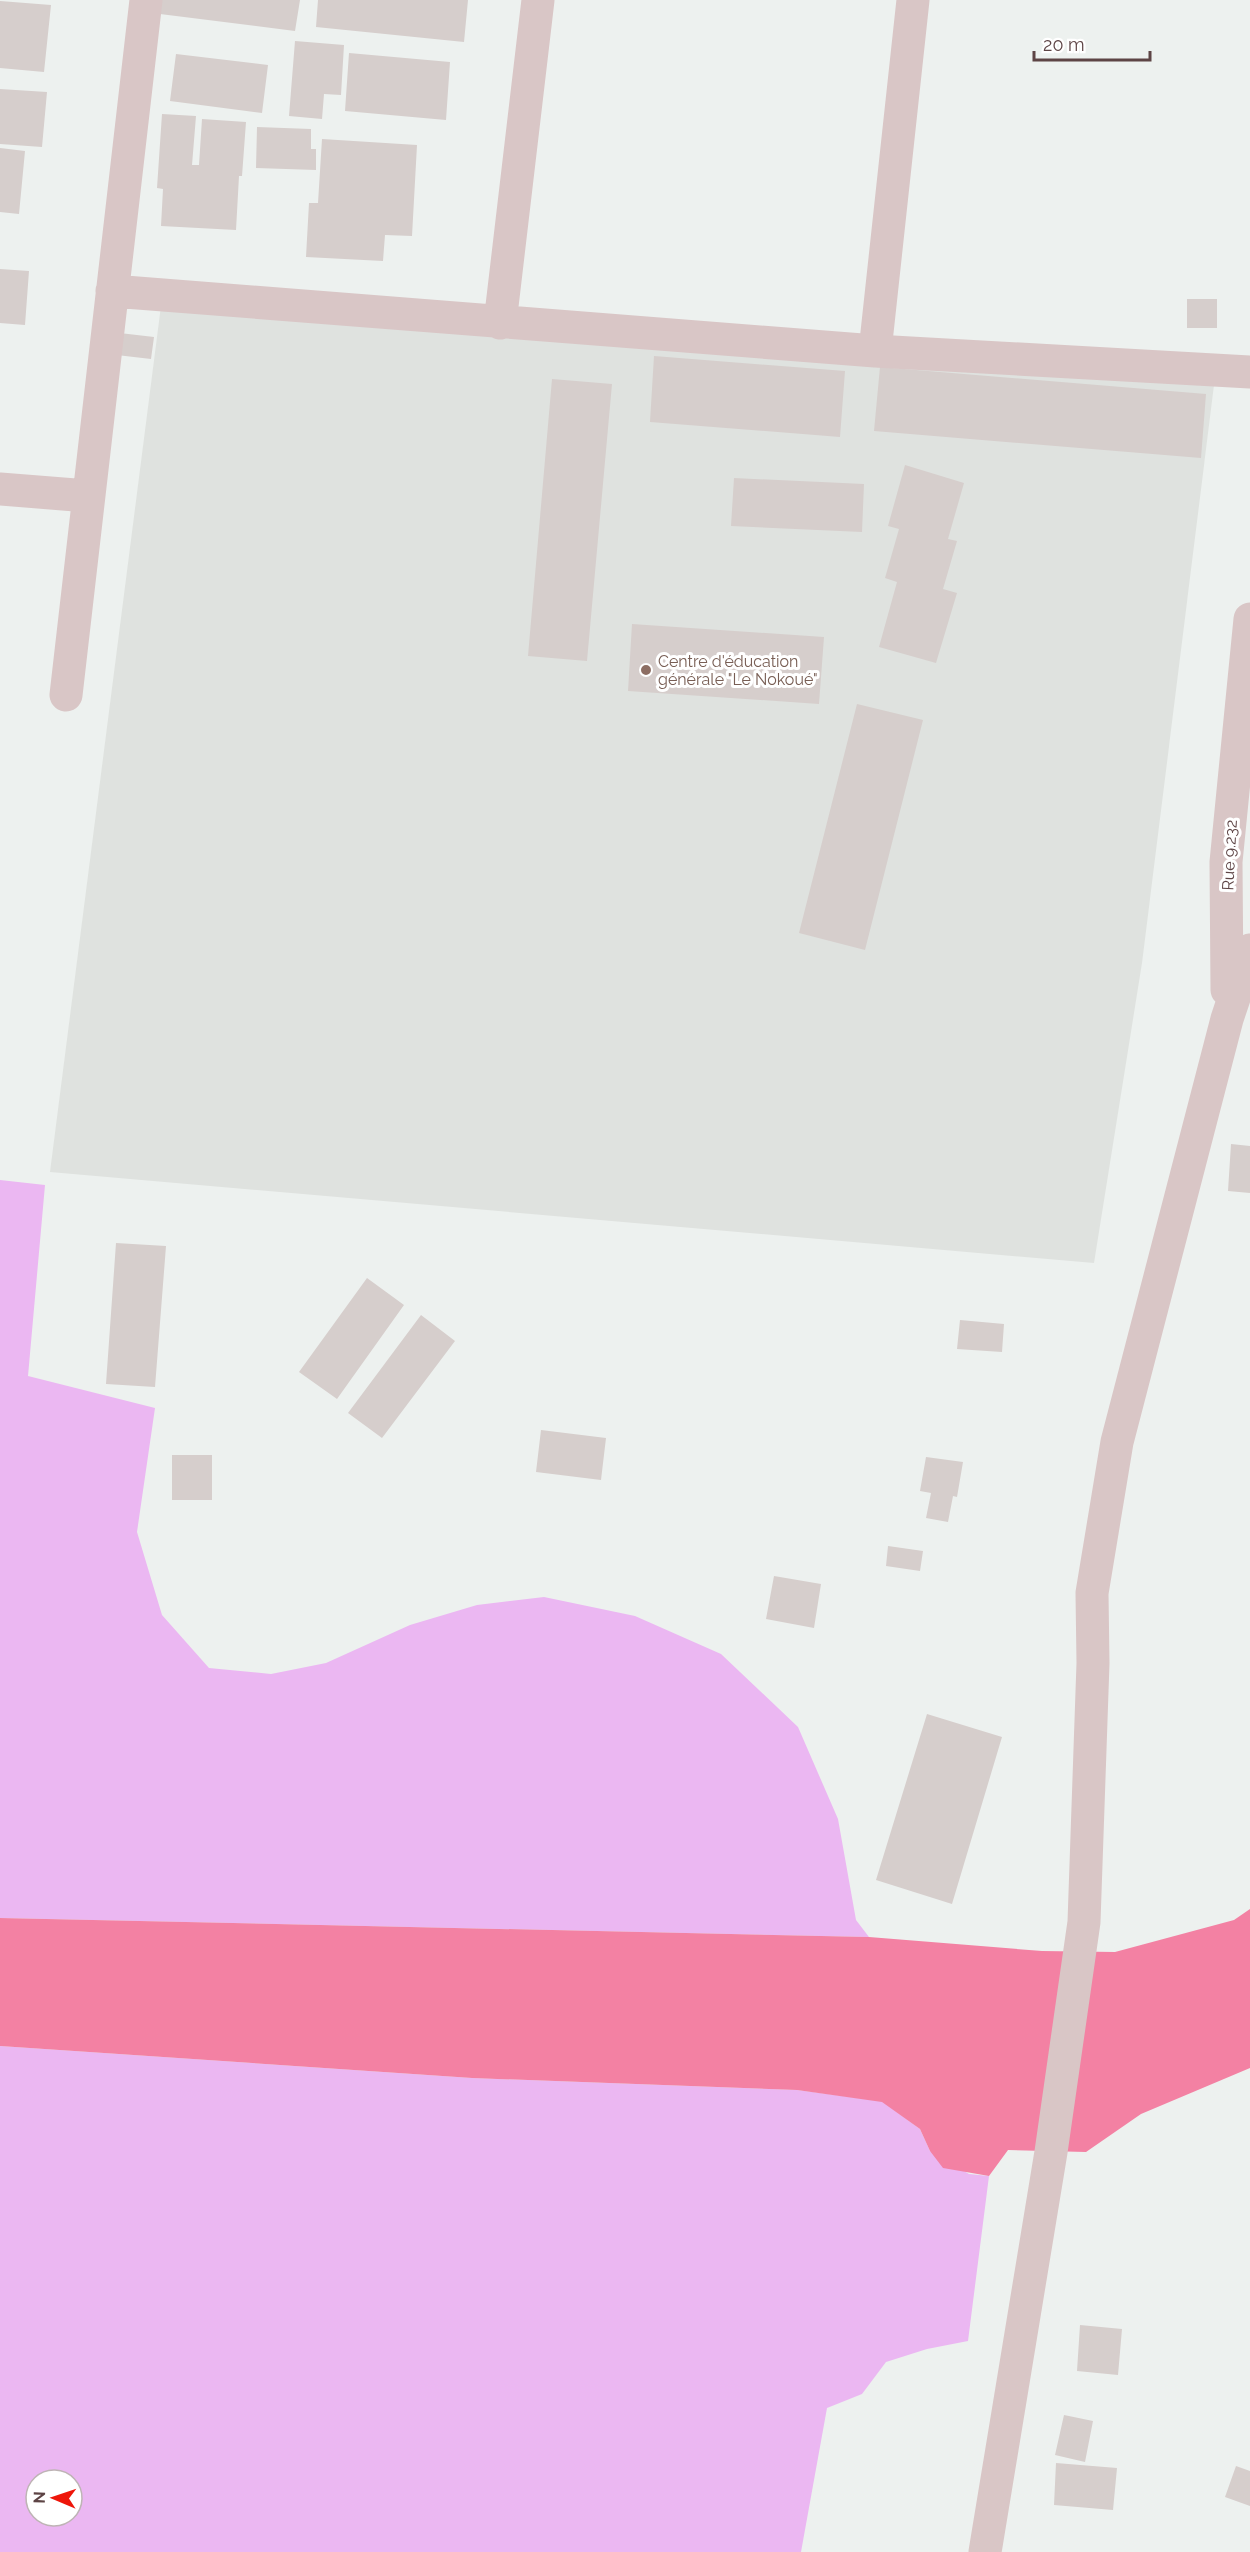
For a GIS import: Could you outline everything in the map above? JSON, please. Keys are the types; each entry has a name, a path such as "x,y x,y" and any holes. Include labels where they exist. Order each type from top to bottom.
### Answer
{"street":[{"path":"66,695 146,0"},
{"path":"500,323 538,0"},
{"path":"875,351 913,0"},
{"path":"112,291 875,351 1250,372"},
{"path":"0,489 88,496"},
{"name":"Rue 9.232","path":"1227,1019 1227,862 1250,619"},
{"path":"985,2552 1051,2152 1084,1922 1093,1663 1092,1593 1117,1442 1227,1019 1250,950"}],"shaded area":[{"name":"Centre d'éducation générale \"Le Nokoué\"","path":"162,298 1215,377 1142,963 1094,1263 50,1172"},
{"path":"0,1180 45,1185 28,1376 155,1408 137,1532 162,1615 209,1668 271,1674 326,1663 410,1625 477,1605 544,1597 635,1616 721,1654 798,1727 838,1819 856,1920 869,1937 0,1918"},
{"path":"1250,1909 1250,2068 1141,2114 1086,2152 1008,2150 989,2176 943,2168 930,2151 920,2129 882,2102 797,2090 472,2078 0,2046 0,1918 869,1937 1042,1951 1115,1952 1234,1920"},
{"path":"0,2046 472,2078 797,2090 882,2101 920,2129 930,2151 969,2174 989,2176 968,2341 927,2349 886,2362 862,2394 827,2408 801,2552 0,2552"}],"building":[{"path":"154,0 300,0 295,31 152,13"},
{"path":"318,0 468,0 464,42 316,27"},
{"path":"0,1 51,5 44,72 0,68"},
{"path":"295,41 344,45 341,95 324,94 322,119 289,116"},
{"path":"349,53 450,62 446,120 345,111"},
{"path":"176,54 268,65 262,113 170,101"},
{"path":"0,89 47,92 42,147 0,144"},
{"path":"162,114 196,116 192,165 199,165 202,119 246,122 242,176 239,176 236,230 161,226 163,189 157,188"},
{"path":"257,127 311,129 311,149 316,149 316,170 256,168"},
{"path":"322,139 417,145 412,236 385,235 383,261 306,257 309,203 318,203"},
{"path":"0,148 25,151 19,214 0,212"},
{"path":"0,269 29,271 25,325 0,323"},
{"path":"1187,299 1217,299 1217,328 1187,328"},
{"path":"111,332 154,337 151,359 108,354"},
{"path":"654,356 845,371 840,437 650,422"},
{"path":"880,367 1206,394 1201,458 874,431"},
{"path":"552,379 612,384 587,661 528,656"},
{"path":"905,465 964,483 948,539 957,541 943,589 957,593 936,663 879,647 897,582 885,578 899,529 888,526"},
{"path":"734,478 864,484 862,532 731,526"},
{"path":"632,624 824,637 819,704 628,691"},
{"path":"857,704 923,720 865,950 799,933"},
{"path":"1231,1144 1250,1146 1250,1193 1228,1191"},
{"path":"116,1243 166,1246 155,1387 106,1384"},
{"path":"367,1278 404,1305 337,1399 299,1372"},
{"path":"421,1315 455,1341 382,1438 348,1413"},
{"path":"960,1320 1004,1324 1002,1352 957,1349"},
{"path":"541,1430 606,1438 601,1480 536,1472"},
{"path":"172,1455 212,1455 212,1500 172,1500"},
{"path":"926,1457 963,1462 957,1497 953,1496 948,1522 926,1518 931,1493 920,1491"},
{"path":"888,1546 923,1551 920,1571 886,1566"},
{"path":"774,1576 821,1584 814,1628 766,1619"},
{"path":"927,1714 1002,1737 952,1904 876,1880"},
{"path":"1080,2325 1122,2329 1118,2375 1077,2371"},
{"path":"1064,2415 1093,2421 1085,2462 1055,2455"},
{"path":"1056,2463 1117,2468 1113,2510 1054,2505"},
{"path":"1236,2466 1250,2471 1250,2506 1225,2497"}],"place":[{"name":"Centre d'éducation générale \"Le Nokoué\"","path":"646,670"}]}
